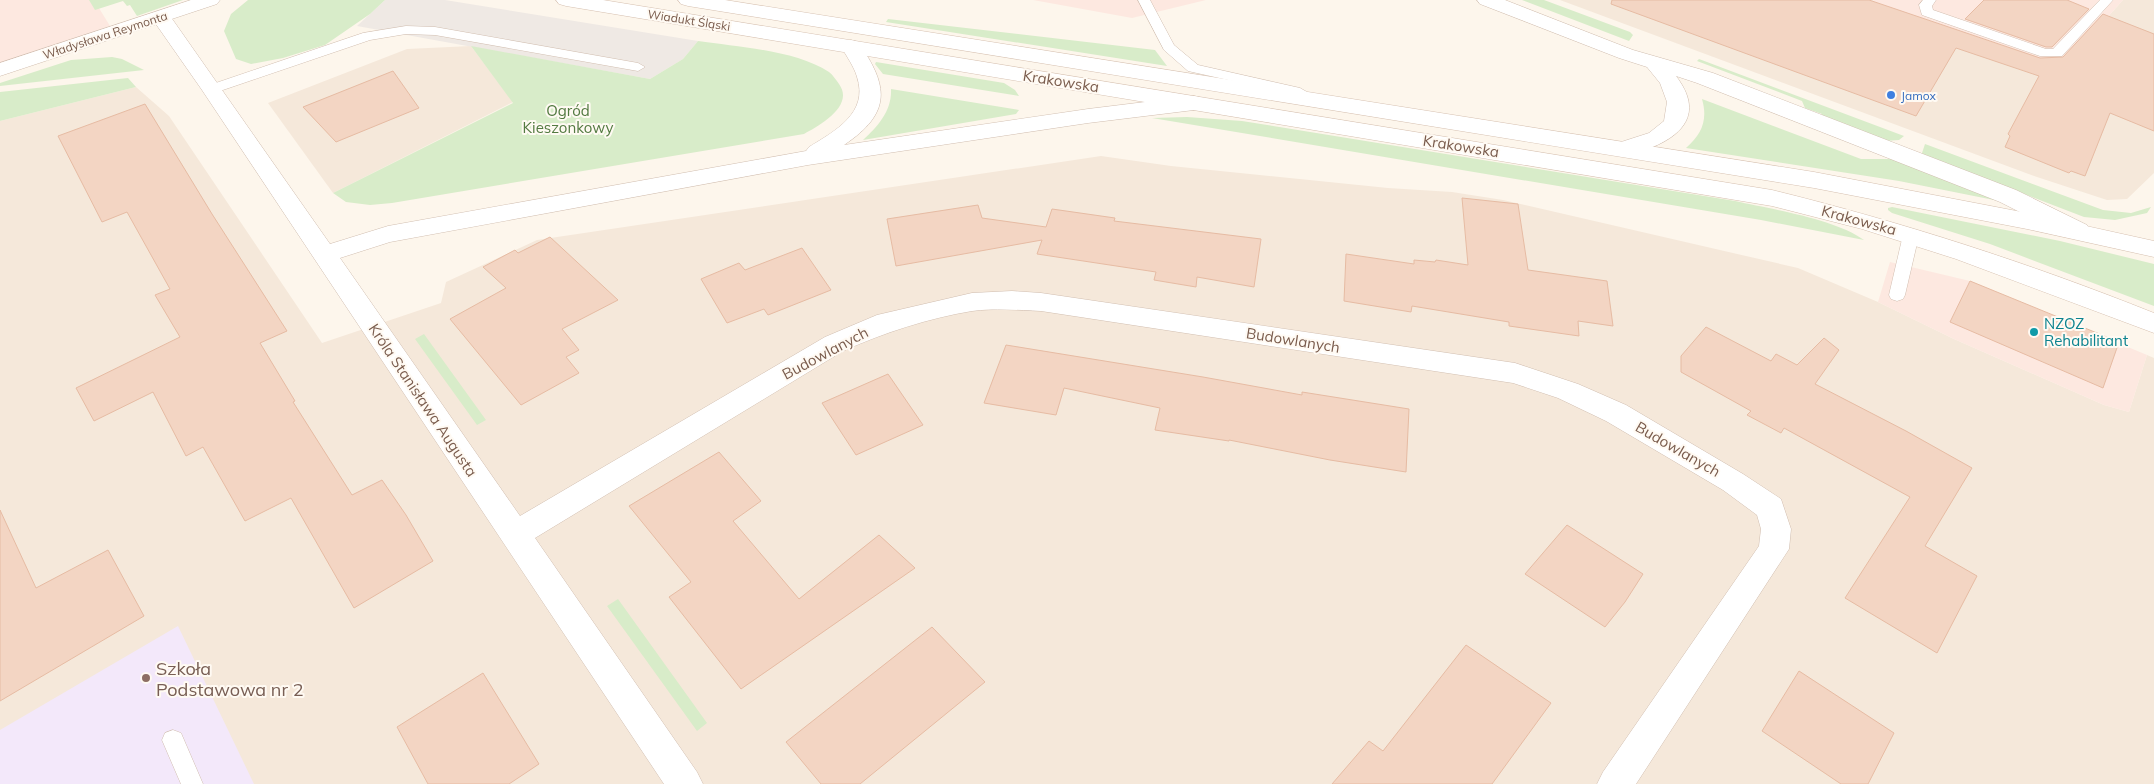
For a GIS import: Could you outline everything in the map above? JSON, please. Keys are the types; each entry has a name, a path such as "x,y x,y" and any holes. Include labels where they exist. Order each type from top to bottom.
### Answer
{"street":[{"name":"Władysława Reymonta","path":"0,70 97,36 210,0"},
{"name":"Wiadukt Śląski","path":"566,0 752,30"},
{"name":"Wiadukt Śląski","path":"688,0 767,12"},
{"name":"Krakowska","path":"1487,0 1655,64 1705,78 2008,196 2078,231"},
{"name":"Krakowska","path":"767,12 1939,202 2078,231 2154,250"},
{"name":"Króla Stanisława Augusta","path":"161,17 325,254 514,535 685,784"},
{"name":"Krakowska","path":"752,30 1772,198 1911,234 2044,279 2154,323"},
{"path":"808,158 846,135 858,125 866,113 872,96 869,79 851,46"},
{"name":"Krakowska","path":"1623,150 1657,138 1675,124 1678,102 1670,82 1655,64"},
{"path":"325,254 388,234 808,158 1194,102"},
{"name":"Budowlanych","path":"514,535 834,344 877,325 972,302 1012,300 1041,302 1515,373 1568,391 1616,413 1733,482 1770,508 1776,529 1774,549 1615,784"}],"lane":[{"path":"1144,0 1168,47 1193,68 1381,111"},
{"path":"1930,0 1924,5 1927,12 2045,52 2057,54 2107,0"},
{"path":"212,89 368,36 406,30 435,31 638,67"},
{"path":"1897,295 1911,234"},
{"path":"173,740 192,784"}],"shaded area":[{"path":"0,0 94,0 110,26 0,64"},
{"path":"385,0 445,0 698,41 683,59 650,79 357,26"},
{"path":"1033,0 1206,0 1132,18"},
{"path":"1560,0 1874,0 1870,3 2051,80 2123,0 2154,0 2154,173 2127,199 2107,200 2037,177"},
{"path":"1874,0 2123,0 2051,80 1870,3"},
{"path":"471,46 513,102 333,193 268,103 407,49"},
{"path":"136,87 169,116 322,343 441,303 446,282 537,240 1101,156 1171,166 1388,188 1452,192 1503,200 1798,268 1878,302 1954,339 2104,405 2129,412 2147,355 2154,358 2154,784 0,784 0,121"},
{"path":"1890,262 1970,281 2147,355 2129,412 2104,405 1954,339 1878,302"},
{"name":"Szkoła Podstawowa nr 2","path":"178,626 254,784 0,784 0,730"}],"green space":[{"path":"89,0 183,0 137,16 130,5 127,6 123,1 95,10"},
{"path":"248,0 385,0 370,14 325,45 283,58 251,64 236,59 224,31 231,14"},
{"path":"1522,0 1544,0 1630,32 1633,35 1629,41"},
{"path":"888,19 1155,50 1167,66 886,22"},
{"name":"Ogród Kieszonkowy","path":"698,41 783,54 815,65 829,72 839,84 843,92 839,107 826,120 804,134 392,203 370,205 346,202 333,193 513,103 471,46 650,79 683,59"},
{"path":"112,57 122,59 144,70 0,86 0,83 71,60"},
{"path":"1699,59 1904,136 1899,140 1885,141 1821,116 1822,114 1805,108 1802,101 1697,61"},
{"path":"876,62 1004,83 1015,90 1019,96 883,74 875,64"},
{"path":"128,78 136,87 0,121 0,92"},
{"path":"891,89 1019,110 1016,114 863,140 879,124 887,111"},
{"path":"1702,99 1861,159 1896,159 1999,201 1899,181 1686,148 1700,132 1704,120"},
{"path":"1187,117 1242,121 1735,201 1784,211 1837,226 1864,240 1761,220 1152,118"},
{"path":"1925,144 2103,210 2131,213 2151,207 2147,213 2115,220 2084,217 1923,155"},
{"path":"1892,207 2060,241 2154,264 2154,306 1990,244 1892,213 1888,208"},
{"path":"424,334 486,420 477,425 415,339"},
{"path":"618,599 707,723 697,731 607,606"}],"building":[{"path":"1612,0 1869,0 2040,58 2063,57 2103,14 2154,34 2154,131 2110,113 2085,176 2071,171 2069,173 2005,147 2010,136 2008,134 2039,76 1956,48 1916,116 1611,4"},
{"path":"1984,0 2067,0 2089,9 2052,47 2046,47 1965,19"},
{"path":"393,71 419,108 336,142 303,107"},
{"path":"145,104 212,214 287,331 260,343 295,401 293,402 352,495 382,480 406,515 433,561 354,608 291,498 245,521 203,447 186,456 153,392 94,421 76,388 180,337 155,295 170,289 127,212 102,222 58,136"},
{"path":"1462,198 1518,204 1528,270 1607,281 1613,326 1578,321 1579,336 1509,326 1509,322 1412,306 1411,312 1344,301 1346,254 1414,264 1414,260 1435,262 1436,260 1468,265"},
{"path":"978,205 982,218 1046,227 1052,209 1115,218 1114,221 1261,239 1254,287 1197,277 1196,287 1154,280 1156,272 1037,254 1042,240 896,266 887,219"},
{"path":"550,237 618,300 562,329 579,350 566,357 579,373 521,405 450,319 506,288 483,267 515,250 518,253"},
{"path":"802,248 831,290 768,315 764,309 727,323 701,279 739,263 745,270"},
{"name":"NZOZ Rehabilitant","path":"1970,281 2119,342 2103,388 1950,322"},
{"path":"1706,327 1771,361 1776,354 1797,365 1824,338 1839,350 1815,384 1972,468 1925,546 1977,576 1937,653 1845,598 1910,497 1784,428 1781,433 1747,415 1751,411 1681,372 1681,356"},
{"path":"1006,345 1302,395 1302,392 1409,409 1406,472 1330,460 1229,440 1155,430 1160,408 1064,388 1056,415 984,403"},
{"path":"888,374 923,425 856,455 822,403"},
{"path":"719,452 761,501 733,521 799,599 879,535 915,568 741,689 669,597 691,582 629,506"},
{"path":"0,510 36,588 108,550 144,616 0,701"},
{"path":"1567,525 1643,574 1625,602 1605,627 1525,574"},
{"path":"932,627 985,682 860,784 821,784 786,742"},
{"path":"1466,645 1551,703 1492,784 1332,784 1369,741 1383,751"},
{"path":"1799,671 1894,733 1868,784 1841,784 1762,731"},
{"path":"483,673 539,764 509,784 428,784 397,727"}],"place":[{"name":"Jamox","path":"1891,95"},
{"name":"NZOZ Rehabilitant","path":"2034,332"},
{"name":"Szkoła Podstawowa nr 2","path":"146,678"}]}
